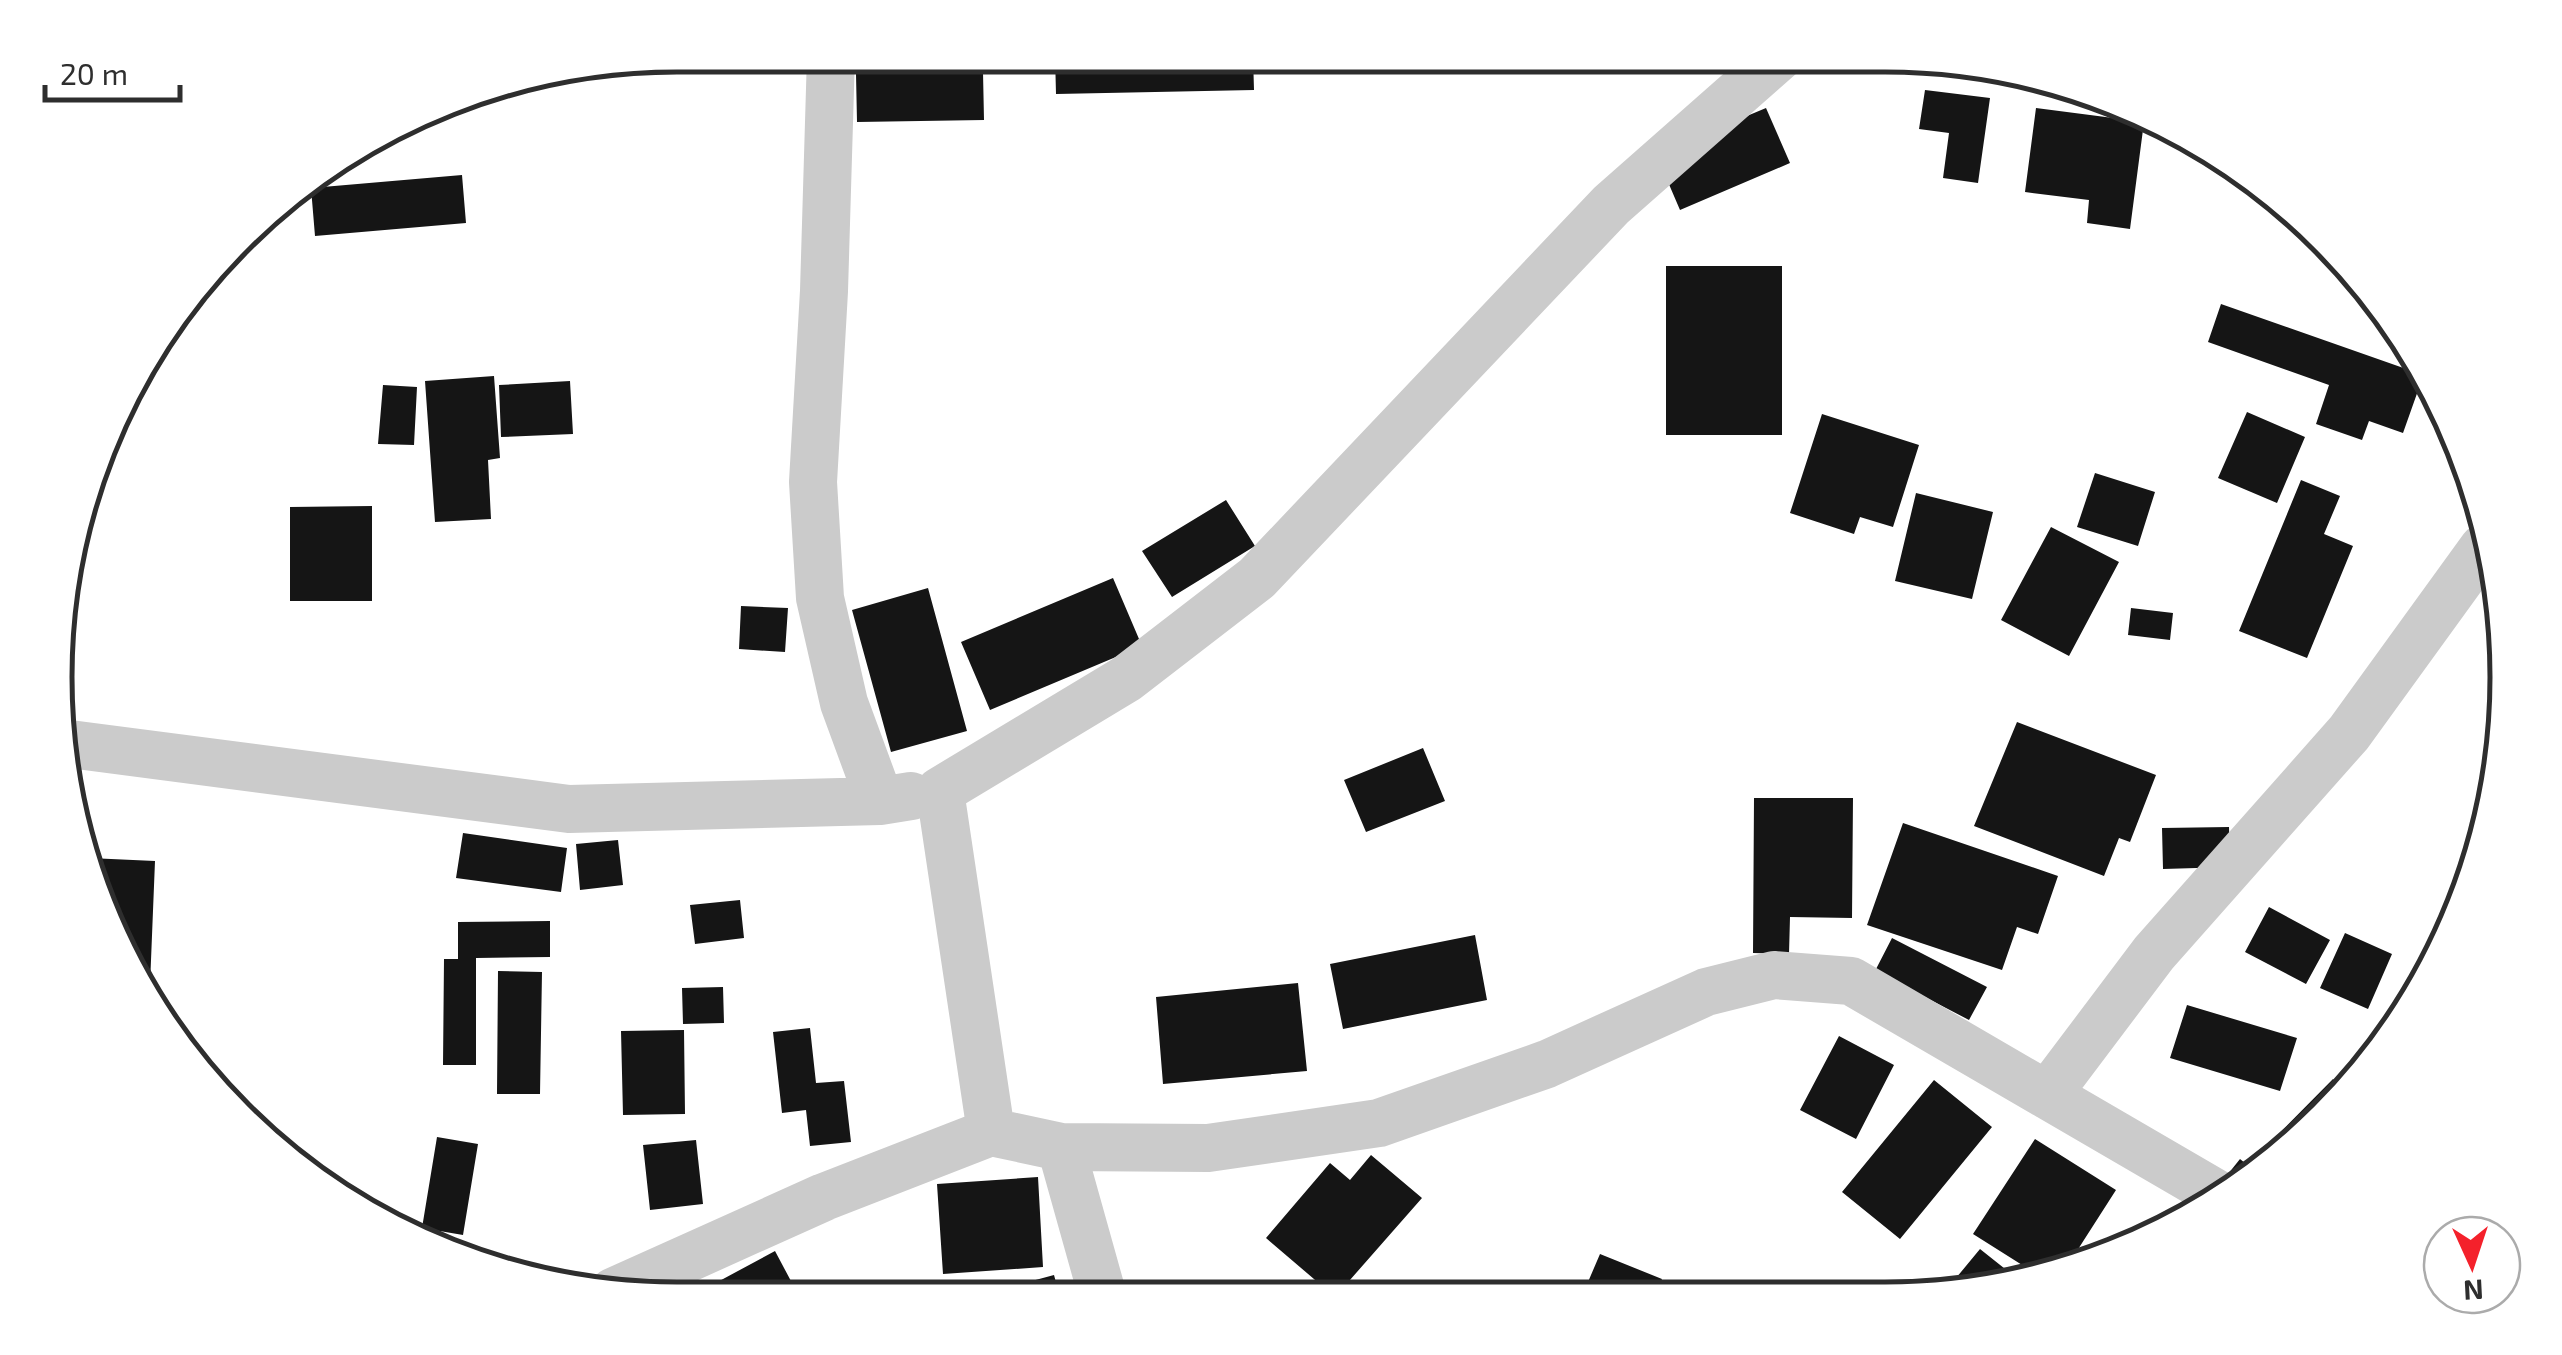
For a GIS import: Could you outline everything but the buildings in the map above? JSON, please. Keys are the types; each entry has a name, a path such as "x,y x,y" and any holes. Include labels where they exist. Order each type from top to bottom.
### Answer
{"street":[{"path":"831,72 812,482 820,598 844,703 880,800"},
{"path":"77,745 569,809 880,800 940,792 1126,679 1257,578 1611,205 1762,72"},
{"path":"2046,1095 2154,952 2349,732 2477,556"},
{"path":"940,792 991,1132"},
{"path":"638,1281 824,1197 991,1132 1061,1146 1208,1148 1378,1123 1547,1064 1706,992 1774,976 1851,981 2208,1189"},
{"path":"1061,1146 1099,1282"}]}
